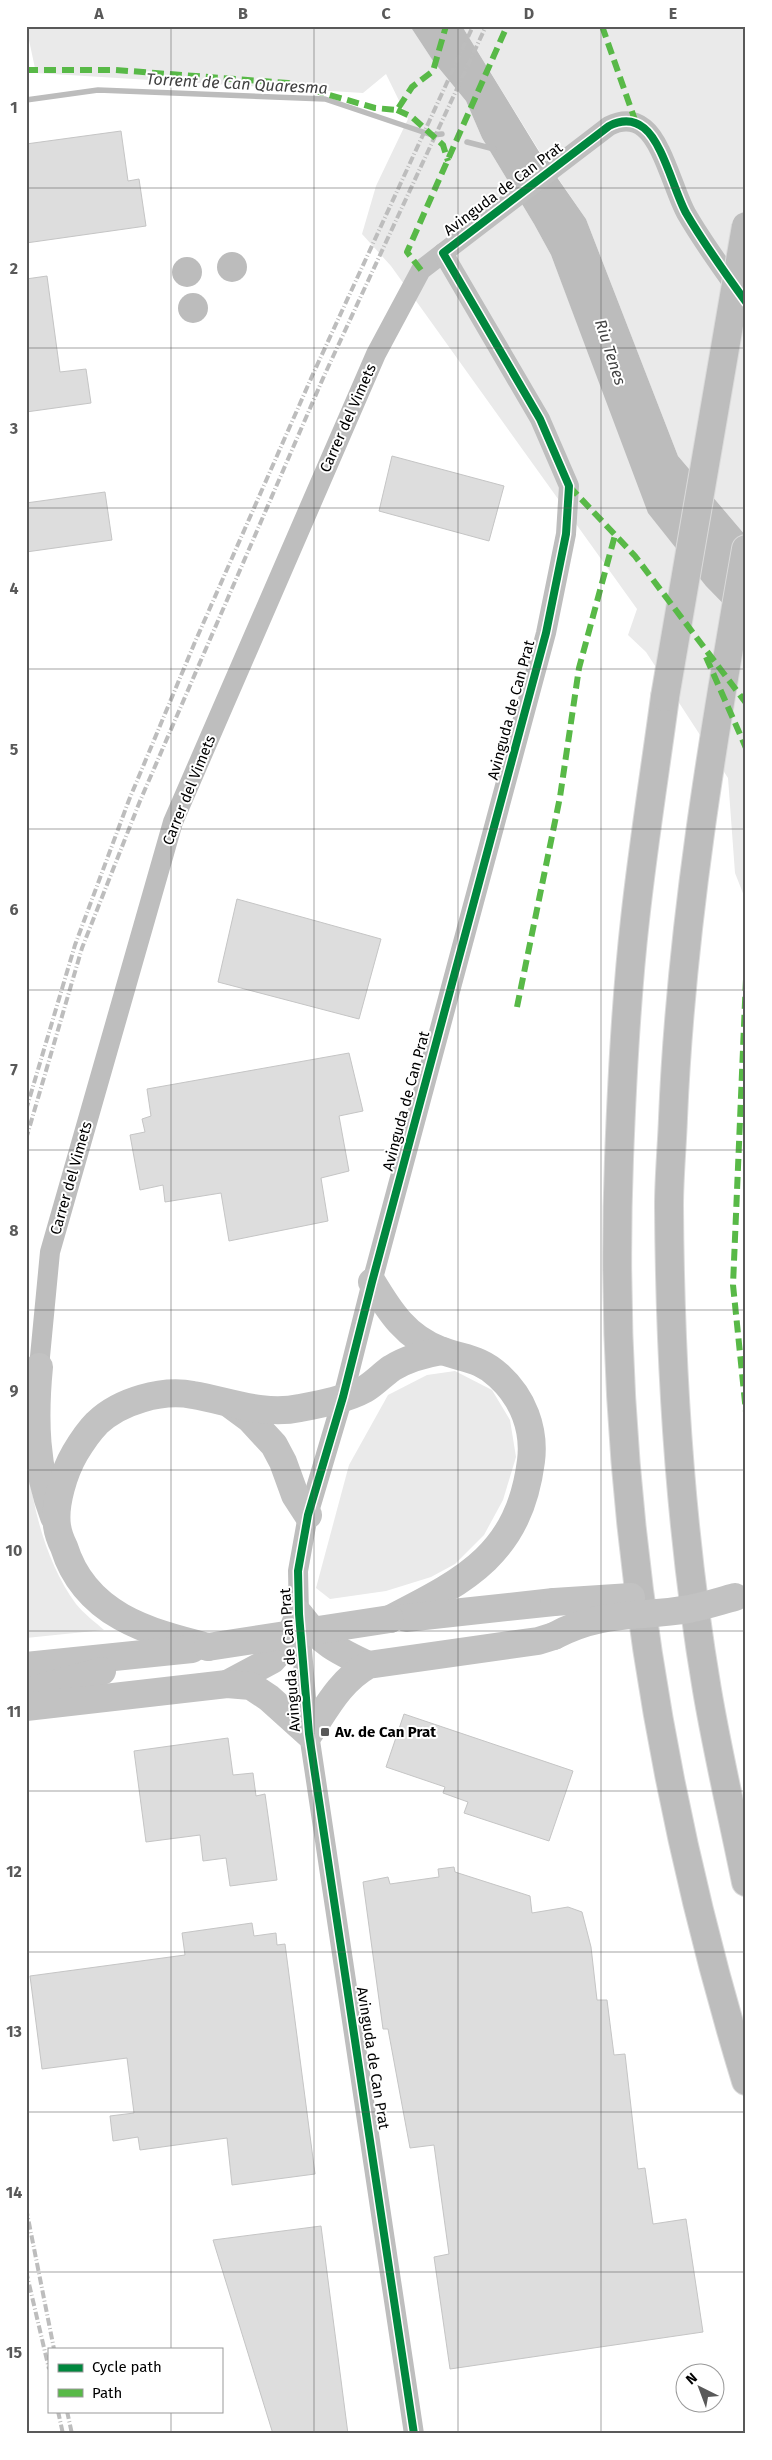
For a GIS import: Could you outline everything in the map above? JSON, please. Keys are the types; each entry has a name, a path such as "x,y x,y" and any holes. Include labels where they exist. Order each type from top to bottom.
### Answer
{"highway":[{"path":"746,226 664,697 635,922 624,1052 619,1162 618,1300 622,1400 632,1532 647,1651 670,1783 694,1898 746,2081"},
{"path":"746,549 709,759 689,904 676,1052 669,1203 672,1354 678,1444 695,1607 707,1691 746,1882"}],"street":[{"name":"Avinguda de Can Prat","path":"414,2434 310,1734 299,1614 298,1571 308,1515 343,1397 372,1282 546,633 566,534 568,486 540,419 443,253 609,126 618,122 628,121 646,129 658,149 685,212 746,302"},
{"name":"Carrer del Vimets","path":"39,1367 50,1252 173,822 376,354 421,270 443,253"},
{"path":"372,1282 390,1312 410,1334 442,1351 474,1360 498,1374 523,1407 533,1444 526,1491 517,1517 505,1539 487,1558 447,1590 390,1619"},
{"path":"57,1525 60,1490 69,1464 83,1440 98,1422 116,1410 162,1395 190,1394 267,1411 282,1411 343,1397 365,1389 404,1361 442,1351"},
{"path":"39,1367 34,1422 46,1497 66,1555 77,1577 108,1610 130,1623 162,1635 208,1647"},
{"path":"228,1403 250,1419 274,1445 283,1462 295,1495 308,1515"},
{"path":"26,1666 208,1647 390,1619 554,1602 656,1596 740,1597"},
{"path":"26,1707 227,1684 251,1686 269,1698 310,1734 338,1689 352,1674 368,1665 538,1641 554,1636 574,1625 601,1617 690,1609 740,1597"},
{"path":"299,1614 313,1632 330,1647 368,1665"},
{"path":"227,1684 272,1660 288,1642 299,1614"},
{"path":"26,1692 99,1672 129,1656"}],"shaded area":[{"path":"26,26 410,26 433,61 466,101 482,138 551,255 584,341 746,627 746,901 735,873 728,778 646,652 628,635 637,609 391,266 362,234 376,186 408,119 386,74 363,93 36,73"},
{"path":"462,26 746,26 746,536 678,456 586,219 538,149"},
{"path":"455,1371 492,1390 510,1420 516,1457 503,1500 484,1535 455,1564 431,1577 386,1591 330,1599 316,1588 349,1465 388,1395 427,1375"},
{"path":"26,1429 29,1474 38,1520 45,1543 64,1585 76,1604 104,1630 26,1638"}],"water":[{"name":"Riu Tenes","path":"410,26 462,26 538,150 586,219 678,456 746,536 746,627 706,586 648,513 551,255 482,138 466,101 433,61"},
{"path":"232,252 238,253 246,261 246,273 238,281 232,282 226,281 218,273 217,267 218,261 226,253"},
{"path":"187,257 193,258 201,266 201,278 193,286 187,287 181,286 173,278 172,272 173,266 181,258"},
{"path":"193,293 199,294 207,302 207,314 199,322 193,323 187,322 179,314 178,308 179,302 187,294"}],"building":[{"path":"121,131 128,181 139,179 146,226 26,243 26,144"},
{"path":"47,276 60,372 86,369 91,403 26,412 26,279"},
{"path":"392,456 504,486 489,541 379,511"},
{"path":"105,492 112,540 26,552 26,503"},
{"path":"237,899 381,939 359,1019 218,982"},
{"path":"349,1053 363,1111 339,1116 349,1171 321,1178 328,1221 229,1241 221,1193 165,1202 163,1185 140,1190 130,1135 145,1132 142,1119 151,1116 147,1089"},
{"path":"404,1714 573,1771 549,1841 464,1813 468,1802 443,1793 445,1787 386,1767"},
{"path":"228,1738 233,1775 253,1773 256,1796 265,1794 277,1880 230,1886 226,1858 203,1861 200,1835 146,1842 134,1751"},
{"path":"454,1867 455,1872 530,1896 532,1913 568,1907 582,1912 591,1947 597,2000 607,2000 614,2055 625,2054 638,2169 645,2168 653,2224 686,2219 703,2332 450,2369 434,2257 449,2254 434,2145 410,2148 388,2029 383,2029 363,1882 388,1877 390,1884 439,1877 438,1869"},
{"path":"252,1923 254,1936 276,1933 277,1945 285,1944 315,2174 232,2185 227,2138 140,2150 138,2137 113,2141 110,2116 134,2113 127,2058 42,2069 30,1976 185,1955 182,1933"},
{"path":"321,2226 348,2434 273,2434 213,2240"}],"waterway":[{"name":"Torrent de Can Quaresma","path":"26,100 98,90 325,99 432,135 442,134"},
{"name":"Torrent de Can Quaresma","path":"467,142 494,149"}],"railway":[{"path":"26,1110 75,945 129,800 195,642 313,374 473,26"},
{"path":"26,1139 82,948 140,801 324,376 486,26"},
{"path":"26,2208 54,2348"},
{"path":"26,2271 48,2365"},
{"path":"58,2412 63,2434"},
{"path":"67,2412 72,2434"}],"marked path":[{"path":"26,70 116,70 288,83 375,108 397,110 412,87 433,71 446,26"},
{"path":"421,270 407,252 507,26"},
{"path":"602,26 636,123"},
{"path":"397,110 412,117 443,145 448,161"},
{"path":"569,486 635,556 746,703"},
{"path":"517,1007 560,797 579,668 615,535"},
{"path":"706,657 746,748"},
{"path":"746,979 733,1285 746,1412"}],"cycle path":[{"path":"414,2434 309,1734 299,1614 298,1571 308,1515 343,1397 372,1282 546,633 566,534 569,486 540,419 443,253 609,126 622,122 631,122 640,125 651,135 686,213 707,247 746,302"}],"place":[{"name":"Av. de Can Prat","path":"325,1732"}]}
